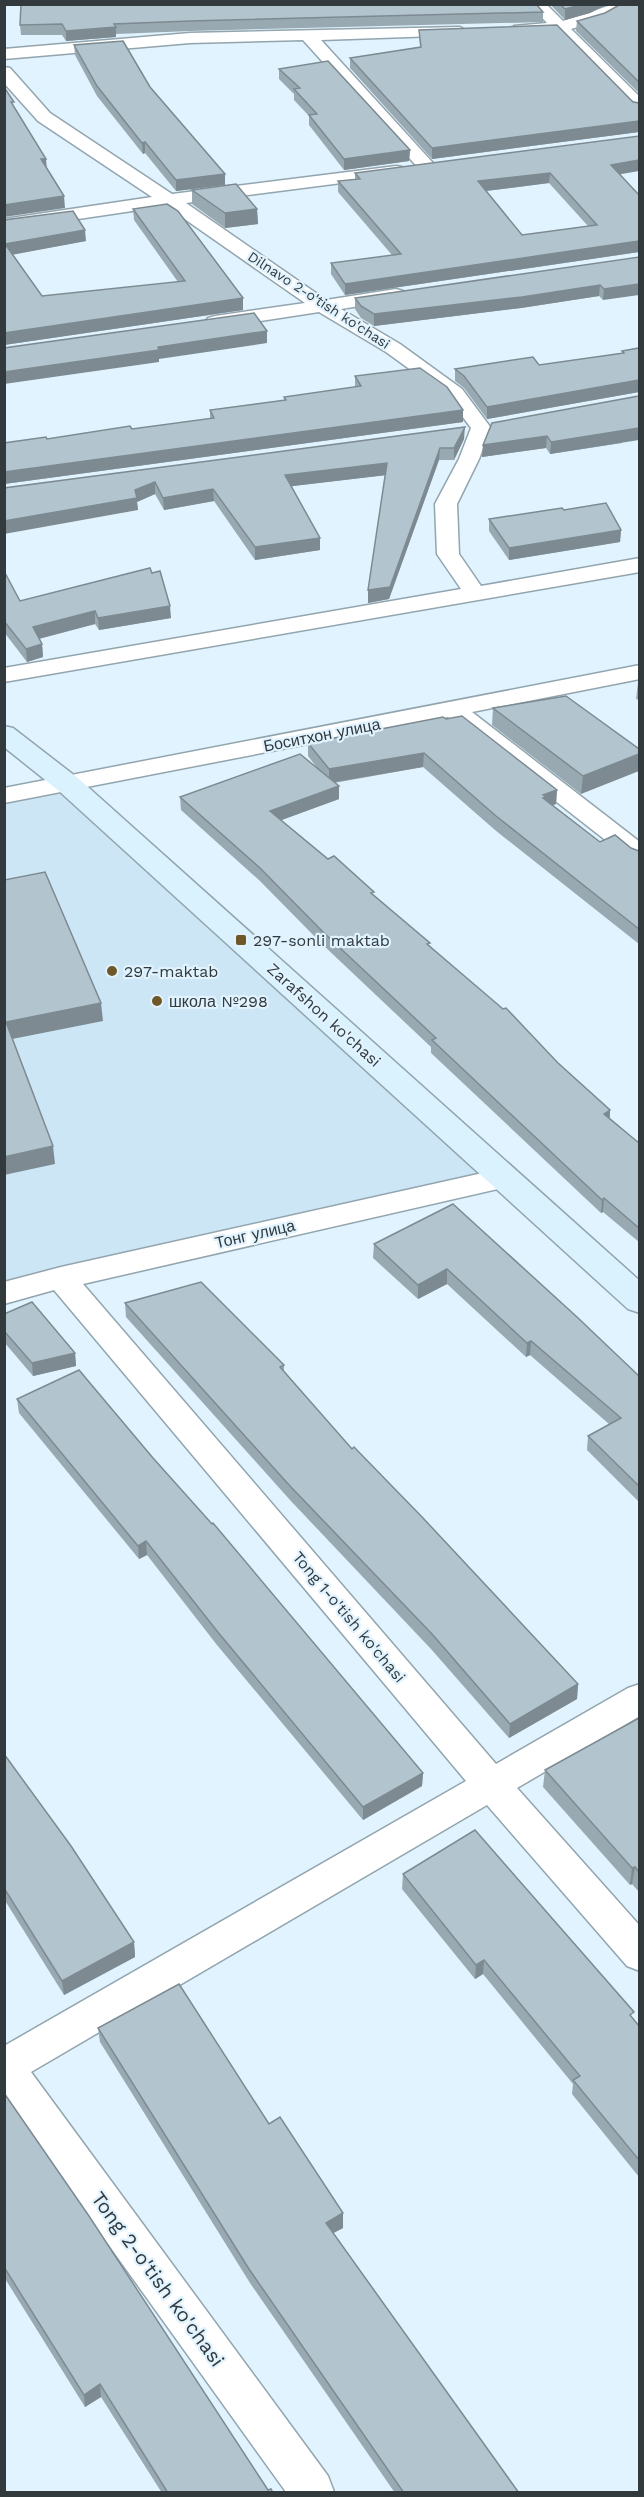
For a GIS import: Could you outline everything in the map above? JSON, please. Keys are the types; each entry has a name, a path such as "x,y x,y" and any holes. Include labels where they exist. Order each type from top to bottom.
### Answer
{"street":[{"path":"537,4 639,107"},
{"path":"500,30 560,28 597,18 628,4"},
{"path":"4,54 190,39 476,31"},
{"path":"4,225 169,200 433,166 309,37"},
{"name":"Dilnavo 2-o'tish ko'chasi","path":"4,72 44,117 86,147 169,200 322,306 393,348 455,393 481,428"},
{"path":"191,325 416,292"},
{"path":"457,431 503,424"},
{"path":"476,594 448,554 446,504 469,459 481,428"},
{"path":"4,675 639,565"},
{"name":"Боситхон улица","path":"4,796 639,672"},
{"path":"453,710 639,855"},
{"name":"Zarafshon ko'chasi","path":"4,734 69,785 639,1301"},
{"name":"Тонг улица","path":"4,1293 61,1278 505,1178"},
{"name":"Tong 1-o'tish ko'chasi","path":"61,1278 492,1785 639,1954"},
{"path":"5,2066 639,1698"},
{"name":"Tong 2-o'tish ko'chasi","path":"5,2066 312,2493"}],"shaded area":[{"name":"школа №298","path":"69,785 505,1178 5,1293 5,796"}],"building":[{"path":"21,4 536,4 543,12 114,24 116,27 66,31 62,24 20,25"},
{"path":"560,4 584,4 565,9"},
{"path":"621,4 639,4 639,82 577,21 605,13"},
{"path":"557,25 633,102 639,103 639,121 432,148 350,58 421,47 419,30"},
{"path":"123,41 150,87 225,174 176,180 145,142 142,143 97,86 74,45"},
{"path":"328,61 410,150 344,159 309,115 317,114 294,89 300,88 279,69"},
{"path":"4,87 46,159 41,159 64,196 4,205"},
{"path":"639,136 639,160 611,165 639,195 639,241 345,284 331,263 401,254 338,181 360,179 355,173","holes":["550,173 597,225 522,235 478,181"]},
{"path":"236,184 257,209 225,213 192,190"},
{"path":"167,204 178,211 243,298 4,333 4,220 73,211 85,230 5,244 42,296 185,281 133,209"},
{"path":"639,257 639,284 604,289 600,285 522,297 374,314 361,306 355,298"},
{"path":"254,313 267,331 158,347 159,350 4,372 4,348"},
{"path":"639,348 639,380 487,407 464,376 455,369 533,357 539,365 624,353 622,351"},
{"path":"420,368 447,387 463,410 4,472 4,443 130,426 132,429 214,418 210,410 286,400 284,397 361,386 355,376"},
{"path":"639,396 639,428 551,442 547,436 483,445 492,423"},
{"path":"465,427 454,448 440,448 390,587 368,590 387,463 285,475 320,538 255,547 213,489 163,498 155,482 135,490 137,498 4,521 4,488"},
{"path":"606,503 621,530 509,548 489,519 562,508 564,510"},
{"path":"150,568 152,573 160,571 170,606 98,618 95,611 33,627 42,644 26,649 4,621 4,571 20,601"},
{"path":"566,696 639,749 639,754 583,776 493,708"},
{"path":"462,716 557,790 543,795 546,797 543,798 600,842 615,835 631,848 639,851 639,929 496,816 424,753 329,769 308,743 443,717 446,719"},
{"path":"300,754 339,786 270,811 328,859 334,856 374,892 371,893 430,943 427,944 503,1009 506,1008 558,1063 610,1110 604,1114 639,1143 639,1228 604,1198 602,1200 432,1040 436,1038 323,932 260,868 180,797"},
{"path":"45,872 101,1003 6,1022 53,1146 4,1157 4,880"},
{"path":"453,1204 639,1376 639,1486 588,1436 621,1418 531,1341 527,1343 447,1269 418,1285 374,1244"},
{"path":"201,1282 284,1365 280,1367 352,1449 354,1447 423,1518 578,1684 510,1724 432,1634 290,1486 125,1303"},
{"path":"32,1302 75,1353 32,1363 4,1331 4,1314"},
{"path":"79,1370 153,1458 213,1523 423,1773 363,1807 217,1631 146,1541 138,1546 17,1399"},
{"path":"639,1718 639,1872 635,1867 632,1868 545,1770"},
{"path":"4,1754 71,1846 134,1942 62,1981 4,1888"},
{"path":"475,1830 634,2012 630,2015 639,2026 639,2160 573,2080 580,2076 484,1960 476,1965 403,1874"},
{"path":"179,1984 269,2124 280,2117 343,2213 326,2223 519,2493 404,2493 249,2269 98,2028"},
{"path":"4,2093 89,2216 268,2490 271,2489 273,2493 168,2493 100,2384 84,2395 4,2267"}],"place":[{"name":"297-sonli maktab","path":"241,940"},
{"name":"297-maktab","path":"112,971"},
{"name":"школа №298","path":"157,1001"}]}
